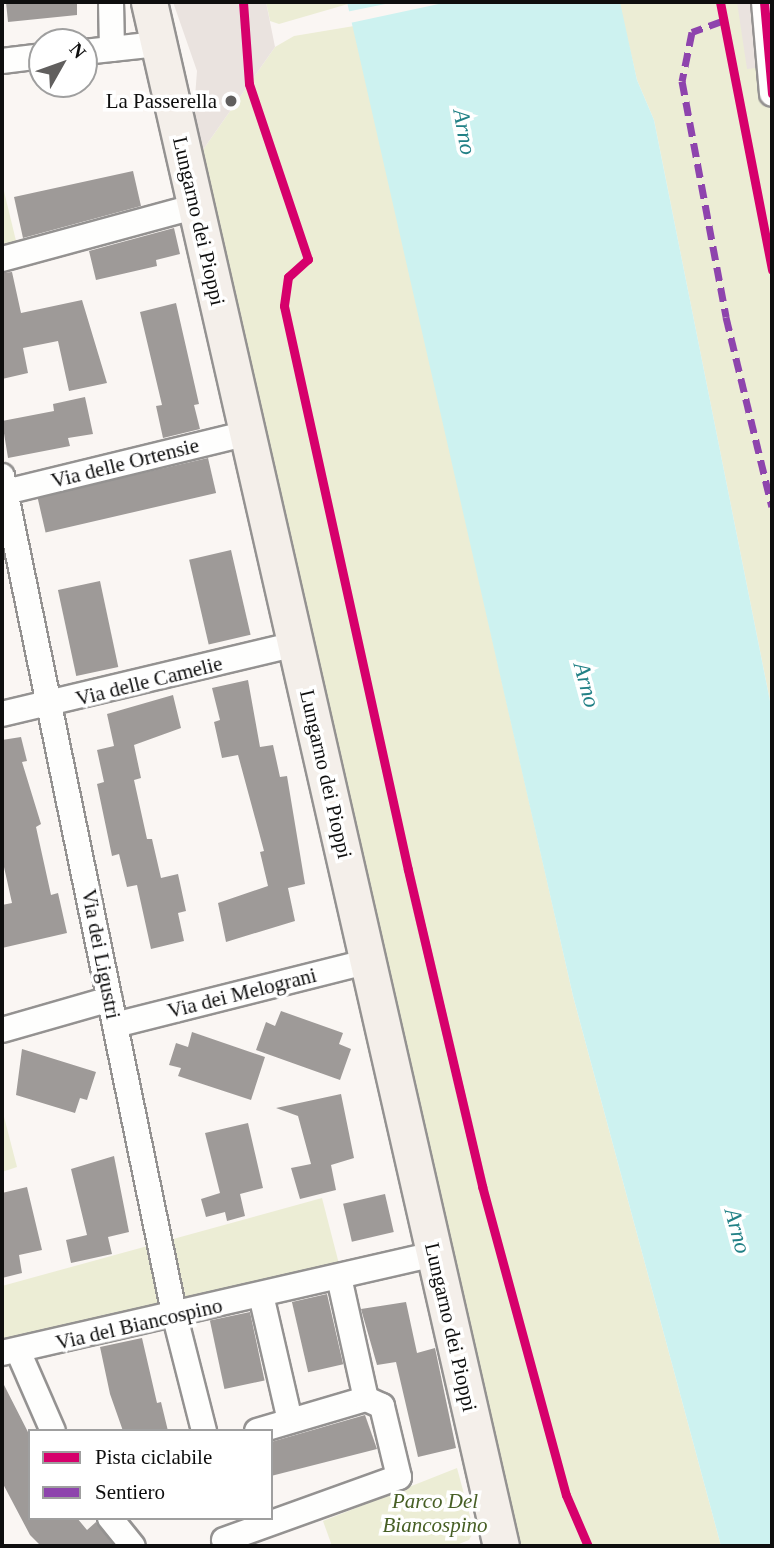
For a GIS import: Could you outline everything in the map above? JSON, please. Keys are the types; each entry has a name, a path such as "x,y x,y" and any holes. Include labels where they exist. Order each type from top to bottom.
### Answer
{"street":[{"path":"111,2 112,49"},
{"name":"Lungarno dei Pioppi","path":"149,2 501,1546"},
{"path":"768,15 772,94"},
{"path":"98,50 158,44"},
{"path":"2,61 28,58"},
{"path":"2,258 194,207"},
{"name":"Via delle Ortensie","path":"3,487 248,433"},
{"name":"Via dei Ligustri","path":"3,487 52,705 175,1317 203,1429"},
{"name":"Via delle Camelie","path":"2,714 52,705 296,644"},
{"name":"Via dei Melograni","path":"115,1025 369,961"},
{"path":"2,1030 110,999"},
{"name":"Via del Biancospino","path":"51,1429 10,1352 175,1317 435,1254"},
{"path":"339,1276 366,1399"},
{"path":"261,1295 290,1421"},
{"path":"264,1429 366,1399 382,1406 400,1477 273,1519"},
{"path":"112,1520 133,1546"},
{"path":"223,1535 269,1520"}],"green space":[{"path":"266,2 348,4 279,24 270,21"},
{"path":"619,2 772,2 772,711 654,120 637,80"},
{"path":"354,26 573,996 721,1546 516,1546 200,154 275,47 294,36"},
{"path":"2,183 17,245 2,249"},
{"path":"2,1109 17,1167 2,1172"},
{"path":"322,1198 339,1264 2,1346 2,1286"},
{"name":"Parco Del Biancospino","path":"457,1468 474,1531 469,1540 454,1546 332,1546 323,1521"}],"shaded area":[{"path":"173,2 266,2 275,47 200,154 193,123 197,71"},
{"path":"737,2 772,2 772,66 747,69"}],"water":[{"name":"Arno","path":"347,2 620,2 637,80 654,120 772,711 772,1546 721,1546 573,996"}],"pier":[{"path":"395,2 448,2 350,23 346,12"}],"building":[{"path":"6,2 77,2 77,15 8,22"},
{"path":"133,171 141,206 23,238 14,197"},
{"path":"174,228 180,254 156,260 157,266 96,280 89,251"},
{"path":"12,272 21,313 82,300 107,383 69,391 58,341 23,348 28,373 2,379 2,273"},
{"path":"176,303 199,404 194,405 200,429 163,438 156,406 162,405 140,312"},
{"path":"85,397 93,434 68,438 70,446 8,458 2,421 54,411 53,404"},
{"path":"208,458 216,493 46,532 37,497"},
{"path":"231,550 251,635 209,644 189,560"},
{"path":"100,581 118,667 76,676 58,590"},
{"path":"248,680 260,747 273,745 280,777 287,776 305,884 288,888 295,921 226,942 218,903 268,886 260,852 264,851 238,755 222,758 214,722 220,720 212,688"},
{"path":"173,695 181,728 134,745 141,778 134,780 147,839 152,839 161,878 178,874 186,911 178,913 184,941 151,949 137,885 127,887 119,854 112,856 97,784 104,782 97,750 114,746 107,714"},
{"path":"21,737 27,761 22,762 41,824 36,827 51,895 58,893 67,933 2,948 2,905 12,903 2,858 2,740"},
{"path":"281,1011 343,1033 339,1044 351,1049 340,1080 256,1050 266,1022 275,1026"},
{"path":"192,1032 265,1057 251,1100 178,1076 181,1068 169,1065 176,1043 188,1047"},
{"path":"22,1049 96,1072 87,1100 80,1098 75,1113 16,1095"},
{"path":"341,1094 354,1158 331,1165 336,1190 300,1199 291,1168 311,1164 298,1116 276,1108"},
{"path":"248,1123 263,1188 240,1194 245,1216 227,1221 225,1212 206,1217 201,1199 220,1193 205,1133"},
{"path":"114,1156 129,1232 108,1237 112,1254 71,1263 66,1240 87,1235 71,1169"},
{"path":"27,1187 42,1250 19,1255 22,1273 2,1278 2,1193"},
{"path":"385,1194 394,1232 352,1242 343,1204"},
{"path":"327,1294 343,1364 308,1372 292,1302"},
{"path":"406,1302 417,1353 435,1348 456,1448 418,1457 396,1362 377,1365 361,1309"},
{"path":"250,1312 265,1380 224,1389 210,1321"},
{"path":"142,1338 157,1403 161,1402 168,1429 122,1429 110,1394 100,1347"},
{"path":"2,1381 28,1432 28,1520 79,1520 87,1530 96,1522 114,1546 41,1546 30,1535 2,1482"},
{"path":"365,1415 377,1449 273,1475 273,1441"}],"marked path":[{"path":"722,21 692,32 682,81 726,317 772,507"}],"cycle path":[{"path":"243,2 249,84 308,259 288,277 284,306 408,870 482,1186 566,1495 588,1546"},
{"path":"720,2 772,270"},
{"path":"764,2 772,94"}],"place":[{"name":"La Passerella","path":"231,101"}]}
